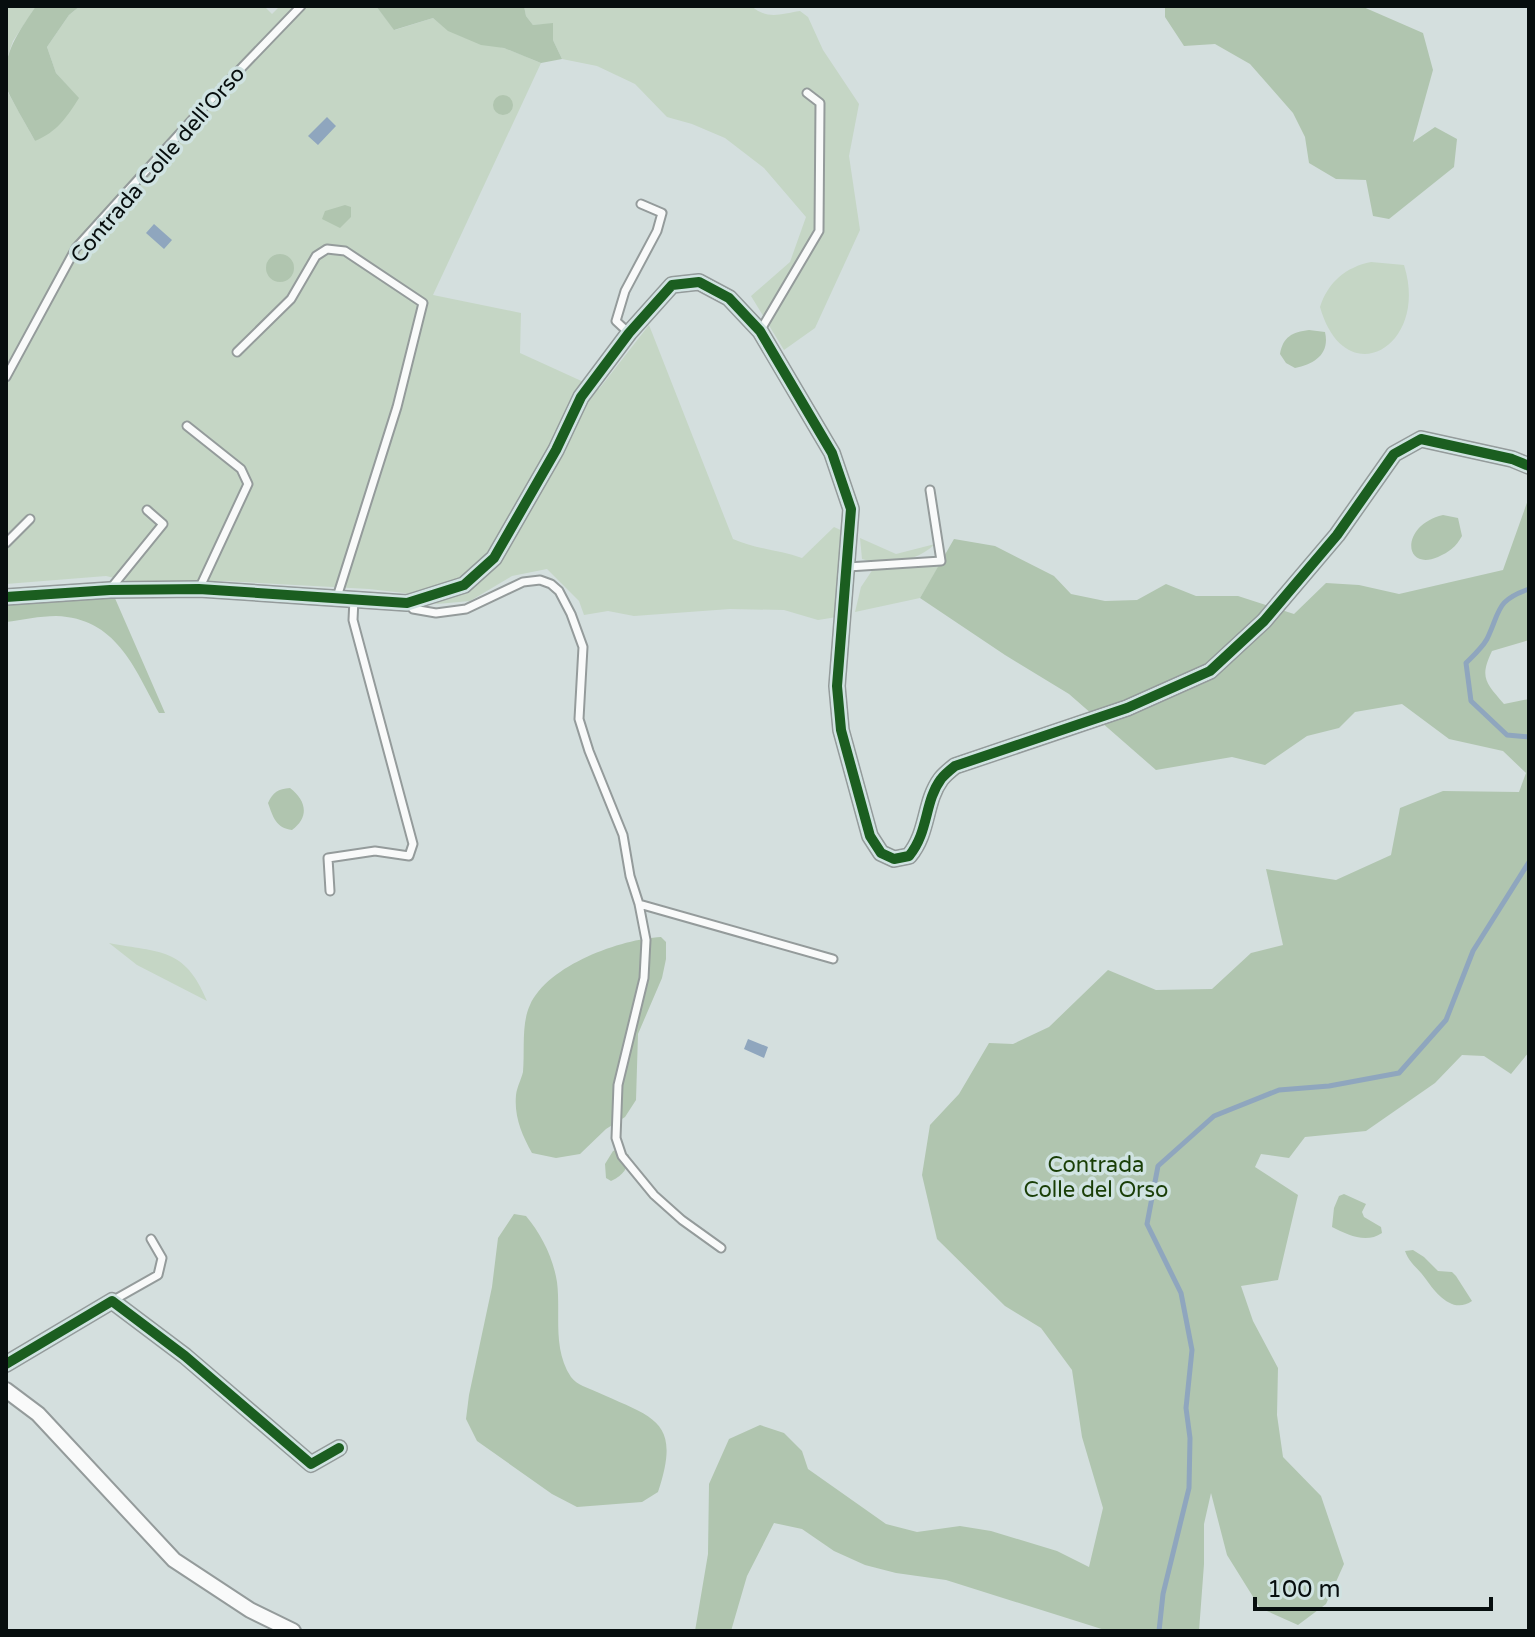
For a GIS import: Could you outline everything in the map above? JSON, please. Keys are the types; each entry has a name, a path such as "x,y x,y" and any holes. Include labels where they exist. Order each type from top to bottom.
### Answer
{"street":[{"path":"6,597 110,590 199,589 407,603 464,585 494,558 556,450 581,397 629,333 672,285 699,282 729,298 760,331 832,453 851,509 837,686 841,730 870,836 881,853 894,859 909,856 920,843 939,781 955,766 1127,708 1210,671 1264,621 1337,535 1394,454 1421,439 1512,459 1529,466"},
{"path":"6,1364 112,1301 185,1356 311,1464 339,1448"},
{"path":"6,1390 38,1414 174,1560 250,1610 293,1631"}],"lane":[{"name":"Contrada Colle dell'Orso","path":"6,377 76,248 201,110 301,6"},
{"path":"760,331 819,231 820,103 807,93"},
{"path":"629,333 616,321 625,291 657,231 662,213 641,204"},
{"path":"237,352 291,299 316,256 327,249 345,251 423,303 397,407 337,597"},
{"path":"187,426 241,469 248,484 199,589"},
{"path":"848,567 941,561 930,490"},
{"path":"110,590 163,524 147,510"},
{"path":"6,543 30,519"},
{"path":"407,603 413,609 436,613 466,609 523,582 540,580 559,591 571,614 583,647 579,719 623,835 646,940 644,978 618,1085 616,1138 622,1156 654,1195 721,1248"},
{"path":"330,891 328,858 375,851 409,856 413,844 353,620 354,599"},
{"path":"639,904 833,959"},
{"path":"112,1301 158,1275 162,1258 151,1239"}],"green space":[{"path":"7,6 36,6 13,41 6,61"},
{"path":"36,6 80,6 69,15 47,47 56,73 79,98 61,123 35,141 7,90 5,75 13,43"},
{"path":"80,6 264,6 272,14 280,6 376,6 395,30 433,18 459,35 541,63 433,295 521,313 520,353 599,389 649,325 733,539 802,558 834,527 845,532 837,617 818,620 784,610 730,609 634,616 608,611 584,615 579,601 547,569 512,576 470,601 437,604 404,593 369,589 224,581 136,583 106,576 6,584 6,89 35,141 78,98 56,73 47,47 69,15"},
{"path":"376,6 524,6 526,16 533,25 553,23 553,40 562,59 541,63 504,48 481,45 448,31 433,18 394,30"},
{"path":"524,6 751,6 769,15 800,11 808,17 823,50 859,104 849,156 860,230 815,328 784,350 751,296 790,262 806,217 764,168 725,138 667,117 635,84 597,66 562,59 553,40 553,24 533,25 526,16"},
{"path":"1165,6 1361,6 1423,33 1433,70 1413,142 1435,127 1457,139 1454,167 1389,219 1373,216 1366,180 1336,179 1309,163 1305,137 1293,113 1250,64 1215,44 1184,46 1165,17"},
{"path":"503,95 510,98 513,105 510,112 503,115 496,112 493,105 496,98"},
{"path":"345,205 351,207 351,217 340,228 322,219 325,211"},
{"path":"280,254 290,258 294,268 290,278 280,282 270,278 266,268 270,258"},
{"path":"1371,262 1404,265 1409,294 1405,319 1395,338 1381,350 1364,354 1347,349 1332,334 1320,307 1339,277"},
{"path":"1309,330 1325,332 1323,352 1315,361 1295,368 1286,363 1280,354 1281,348 1289,336"},
{"name":"Contrada Colle del Orso","path":"1529,497 1529,640 1492,651 1485,674 1489,685 1504,704 1529,699 1529,1052 1511,1074 1484,1056 1462,1055 1435,1083 1366,1131 1305,1137 1289,1158 1261,1154 1255,1167 1298,1195 1278,1280 1241,1286 1253,1321 1278,1368 1277,1415 1283,1457 1321,1496 1344,1564 1326,1604 1298,1625 1260,1608 1227,1555 1211,1493 1204,1524 1199,1631 1108,1631 946,1580 865,1565 834,1551 802,1529 774,1523 747,1576 731,1631 695,1631 708,1554 709,1484 729,1439 760,1425 784,1433 802,1451 808,1469 886,1524 917,1532 960,1526 991,1531 1057,1551 1089,1567 1103,1508 1082,1437 1072,1370 1041,1328 1005,1306 937,1239 922,1175 930,1125 959,1094 989,1043 1013,1044 1049,1027 1108,970 1156,990 1212,989 1251,953 1283,945 1266,869 1336,880 1391,855 1400,808 1443,791 1519,792 1526,773 1503,751 1449,739 1402,704 1355,712 1339,728 1307,736 1265,765 1232,757 1156,770 1069,694 920,598 954,539 995,546 1054,576 1071,594 1105,601 1137,600 1166,584 1196,596 1238,596 1294,614 1326,583 1359,585 1399,594 1503,570"},
{"path":"1443,515 1458,518 1462,536 1455,546 1438,557 1418,558 1411,545 1413,537 1429,520"},
{"path":"860,538 896,554 935,544 910,559 881,563 862,559"},
{"path":"940,564 920,598 855,612 861,587 873,569"},
{"path":"114,596 165,713 159,713 121,648 94,626 77,619 56,616 6,622 6,601"},
{"path":"290,788 300,798 304,809 302,820 292,830 279,824 268,803 276,792"},
{"path":"661,937 666,942 666,959 662,978 638,1034 636,1100 625,1117 606,1129 580,1154 556,1158 532,1153 516,1111 523,1072 524,1029 530,1005 552,978 569,966 626,943"},
{"path":"109,943 157,952 180,962 199,983 207,1001 137,965"},
{"path":"619,1149 629,1155 628,1164 622,1174 611,1181 606,1178 605,1164 613,1151"},
{"path":"1344,1194 1366,1204 1362,1212 1364,1217 1381,1227 1382,1233 1363,1238 1332,1227 1334,1208 1339,1196"},
{"path":"514,1214 526,1216 546,1246 553,1264 557,1282 559,1343 571,1377 583,1386 648,1416 664,1436 667,1450 658,1492 642,1502 577,1507 552,1494 477,1441 466,1419 492,1287 498,1238"},
{"path":"1413,1250 1438,1271 1452,1272 1472,1301 1465,1305 1451,1304 1439,1295 1405,1251"}],"water":[{"path":"327,117 336,126 318,145 308,136"},
{"path":"154,224 172,240 164,249 146,233"},
{"path":"748,1039 768,1047 764,1058 744,1049"}],"waterway":[{"path":"1529,589 1504,602 1485,642 1466,663 1471,701 1507,735 1529,737"},
{"path":"1159,1631 1163,1594 1189,1488 1190,1438 1186,1408 1192,1350 1181,1293 1147,1224 1158,1166 1214,1116 1279,1090 1329,1086 1399,1073 1446,1020 1473,951 1529,862"}],"cycle path":[{"path":"6,597 110,590 199,589 407,603 464,585 494,558 556,450 581,397 629,333 672,285 699,282 729,298 760,331 832,453 851,509 837,686 841,730 870,836 881,853 894,859 909,856 915,847 936,788 955,766 1127,708 1210,671 1264,621 1337,535 1394,454 1421,439 1512,459 1529,466"},
{"path":"6,1364 112,1301 185,1356 311,1464 339,1448"}]}
